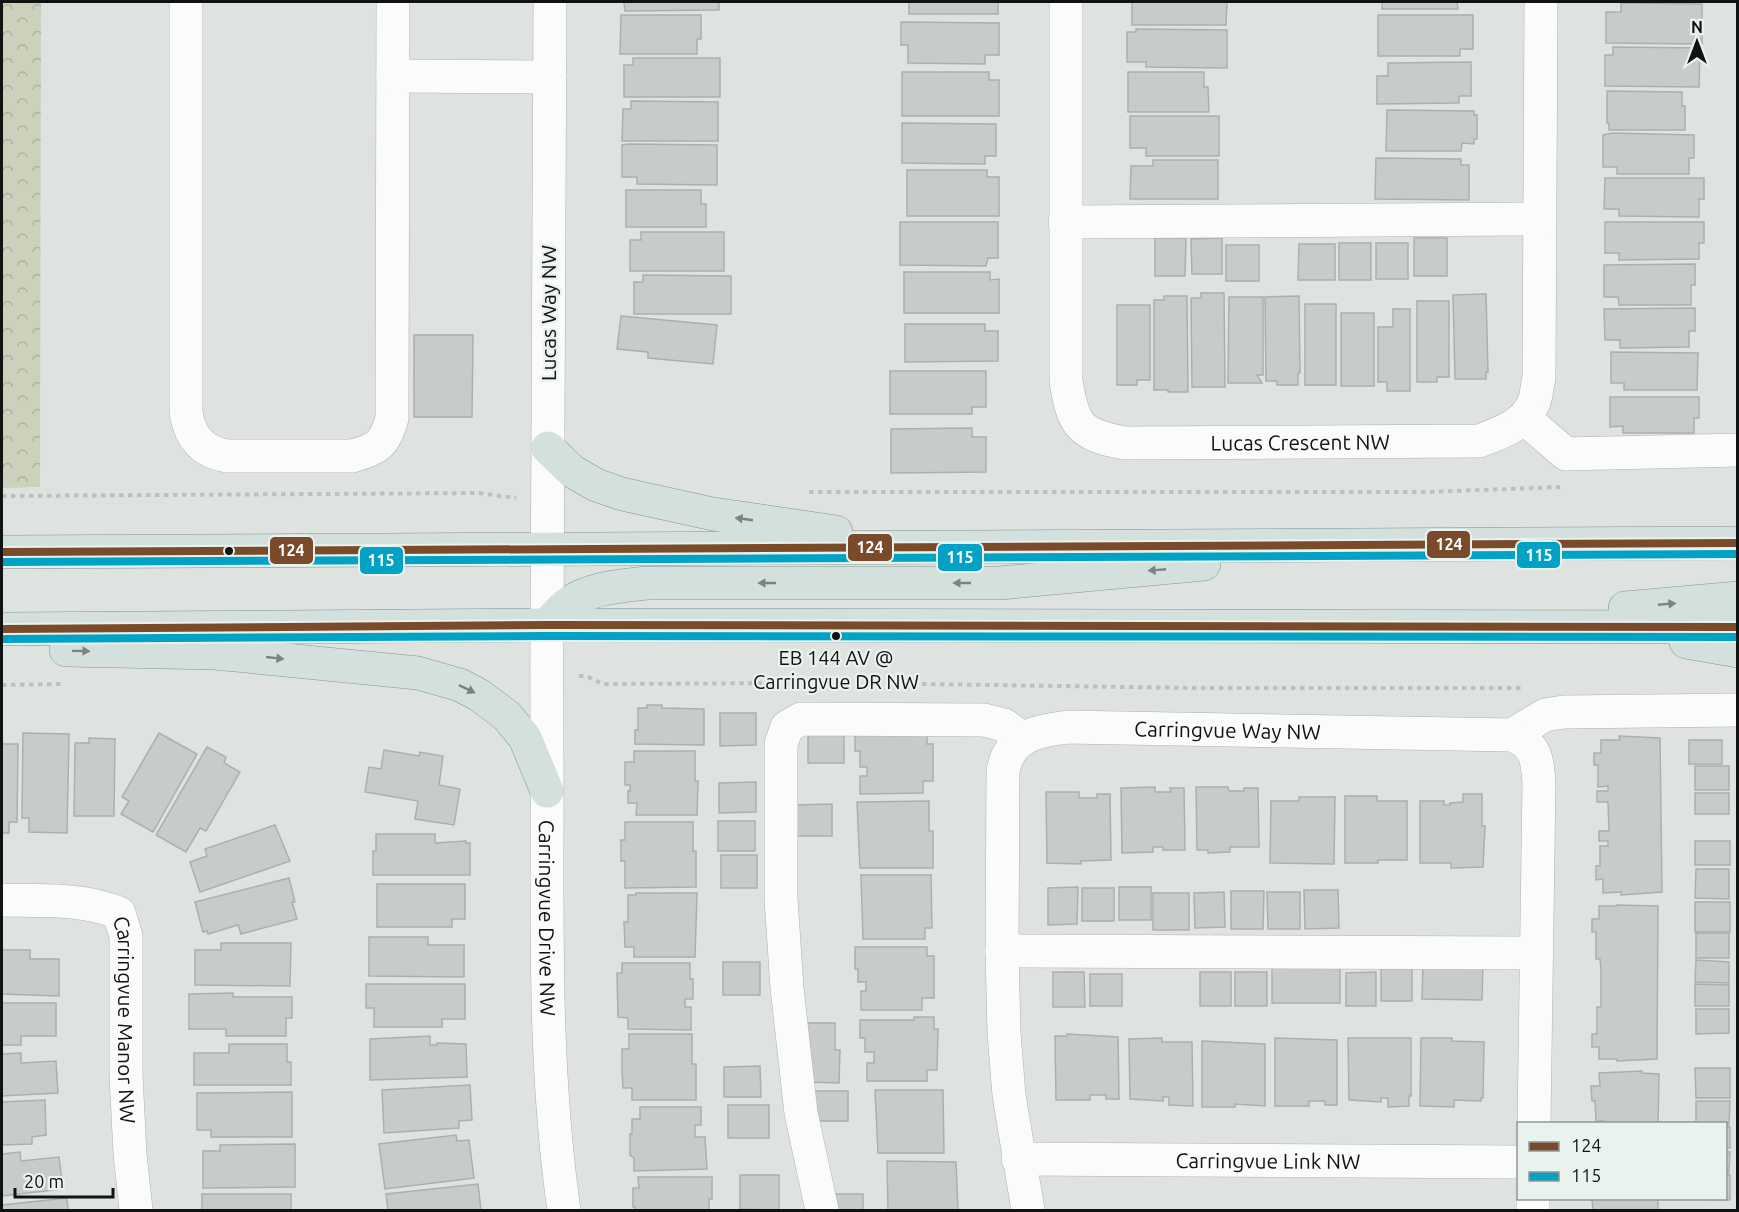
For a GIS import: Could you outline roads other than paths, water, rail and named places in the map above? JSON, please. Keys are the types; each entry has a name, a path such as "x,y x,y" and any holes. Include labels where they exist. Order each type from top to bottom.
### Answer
{"main road":[{"path":"548,448 572,471 596,485 642,500 713,514 948,548"},
{"path":"2,552 1737,543"},
{"path":"546,625 567,604 587,594 613,587 647,583 1000,583 1172,568 1340,545"},
{"path":"1420,626 1737,598"},
{"path":"2,629 546,625 1737,627"},
{"path":"1592,627 1737,651"},
{"path":"2,646 20,650 215,652 418,673 460,685 479,695 507,716 525,738 547,791"}],"street":[{"path":"186,2 186,413 192,435 206,449 227,456 352,456 371,451 379,445 392,418 393,2"},
{"name":"Lucas Way NW","path":"546,625 550,2"},
{"name":"Lucas Crescent NW","path":"1066,2 1066,381 1070,406 1075,419 1085,429 1100,439 1125,443 1479,441 1504,432 1524,418"},
{"path":"1540,2 1539,378 1534,403 1524,418 1566,454 1737,450"},
{"path":"393,76 550,77"},
{"path":"1065,222 1539,219"},
{"name":"Carringvue Drive NW","path":"546,625 549,1057 564,1210"},
{"path":"1512,735 1545,715 1564,712 1737,710"},
{"path":"822,1210 801,1113 781,899 781,744 787,727 801,719 973,720 1004,725 1023,739 1011,749 1005,759 1003,771 1002,951 1009,1095 1028,1210"},
{"name":"Carringvue Way NW","path":"1023,739 1045,730 1068,727 1512,735"},
{"path":"1512,735 1524,740 1533,749 1539,783 1534,1122"},
{"name":"Carringvue Manor NW","path":"2,900 100,905 119,913 126,936 126,1076 130,1154 136,1210"},
{"path":"1002,951 1536,953"},
{"name":"Carringvue Link NW","path":"1018,1159 1517,1162"}],"place":[{"name":"EB 144 AV @ Carringvue DR NW","path":"836,636"}]}
